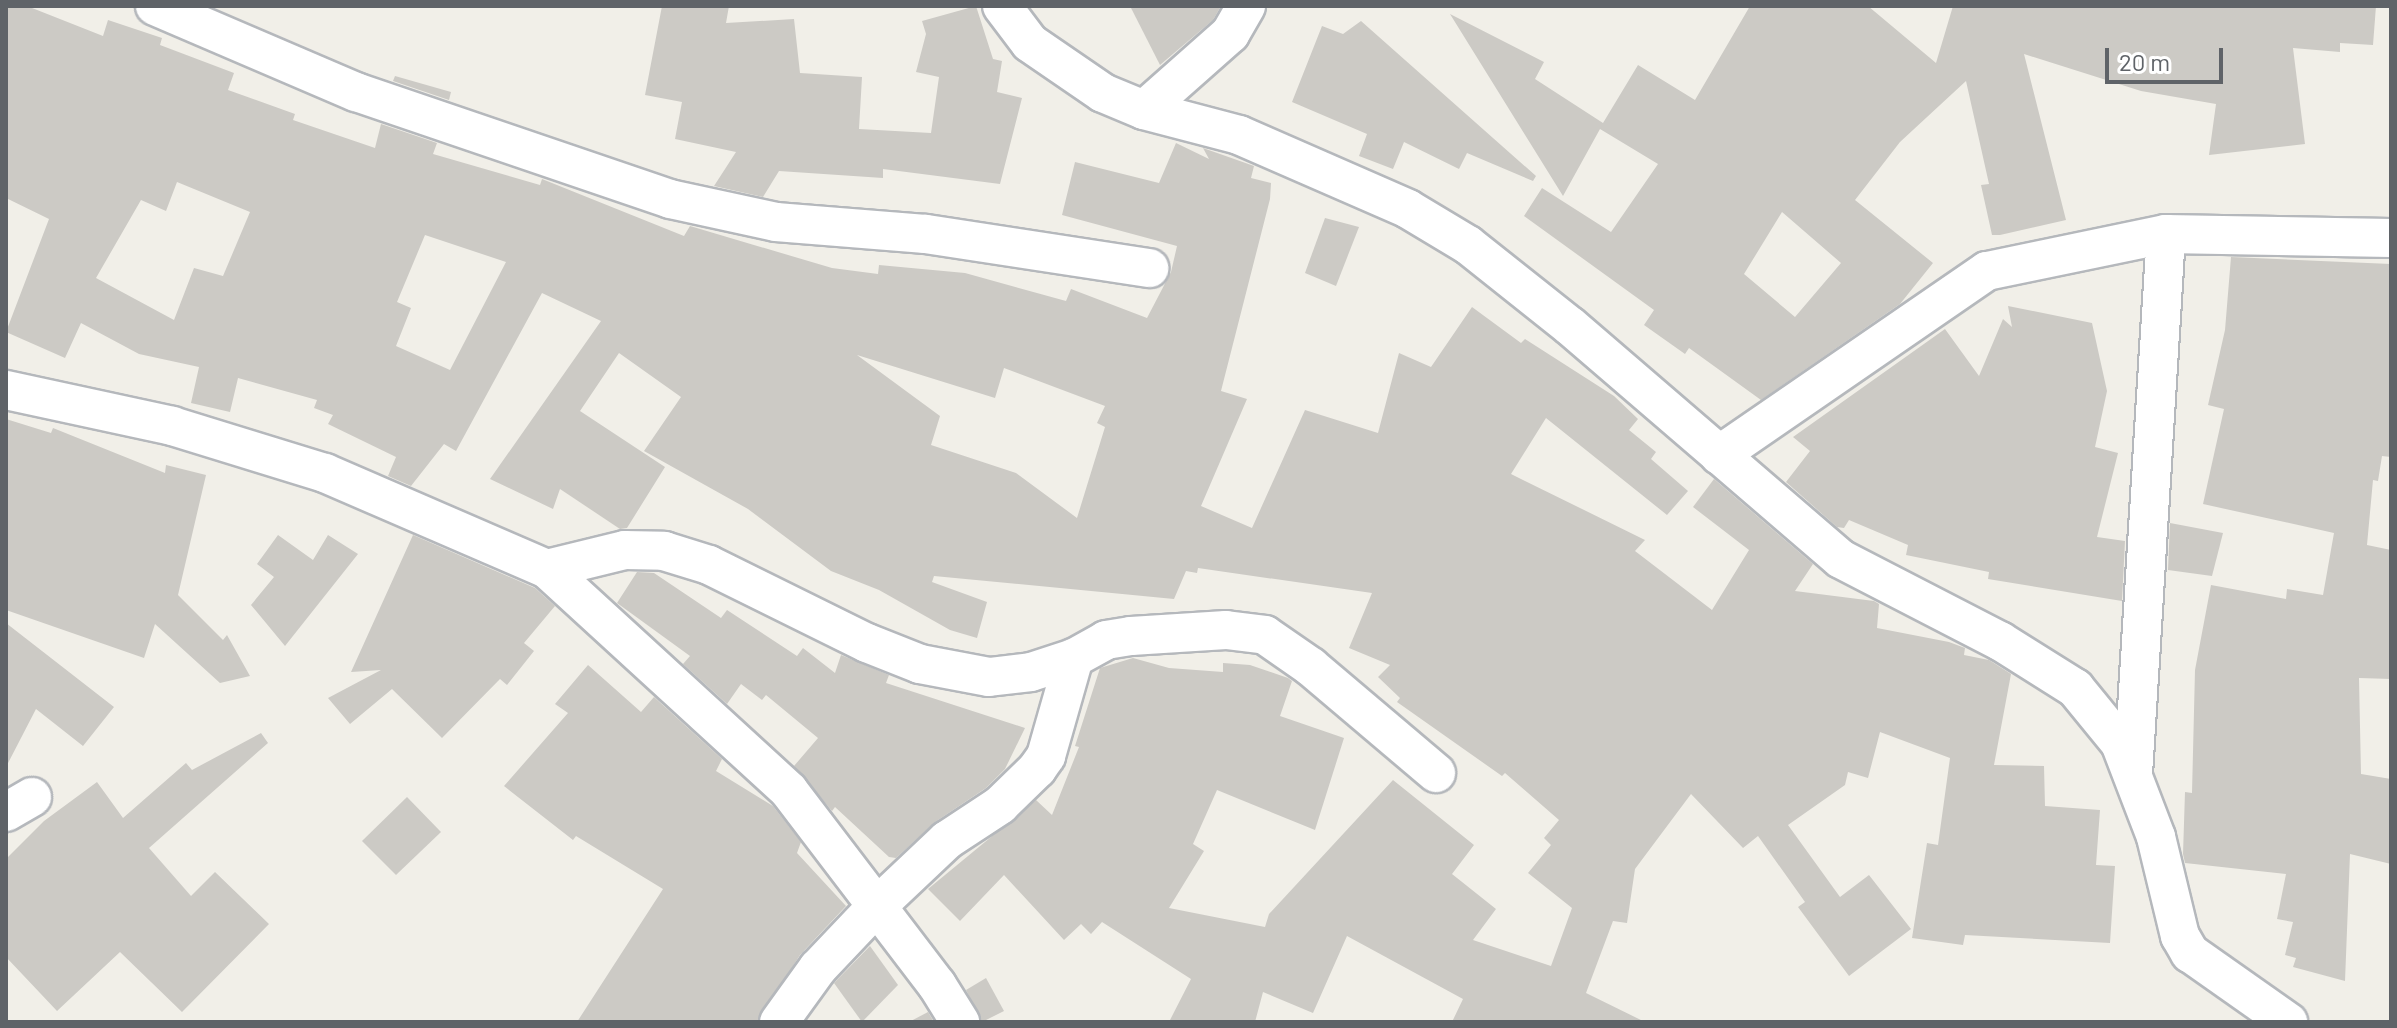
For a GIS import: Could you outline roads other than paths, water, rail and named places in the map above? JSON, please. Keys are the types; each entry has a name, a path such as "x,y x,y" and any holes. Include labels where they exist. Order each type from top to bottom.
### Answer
{"street":[{"path":"155,6 356,92 670,199 776,222 913,232 1149,268"},
{"path":"1002,6 1030,43 1056,65 1144,110 1239,135 1408,209 1468,245 1548,308 1841,559 2000,641 2075,688 2120,743 2156,837 2180,936 2190,953 2288,1022"},
{"path":"1144,110 1230,34 1246,6"},
{"path":"1719,455 1987,271 2166,234 2391,238"},
{"path":"2133,777 2166,234"},
{"path":"6,390 172,426 325,473 547,569 789,791 875,908 937,985 960,1022"},
{"path":"547,569 625,550 664,551 709,565 920,664 989,677 1074,658 1106,640 1166,631 1265,635 1436,773"},
{"path":"779,1022 818,968 875,908 947,840 1000,805 1037,769 1046,756 1074,658"}]}
